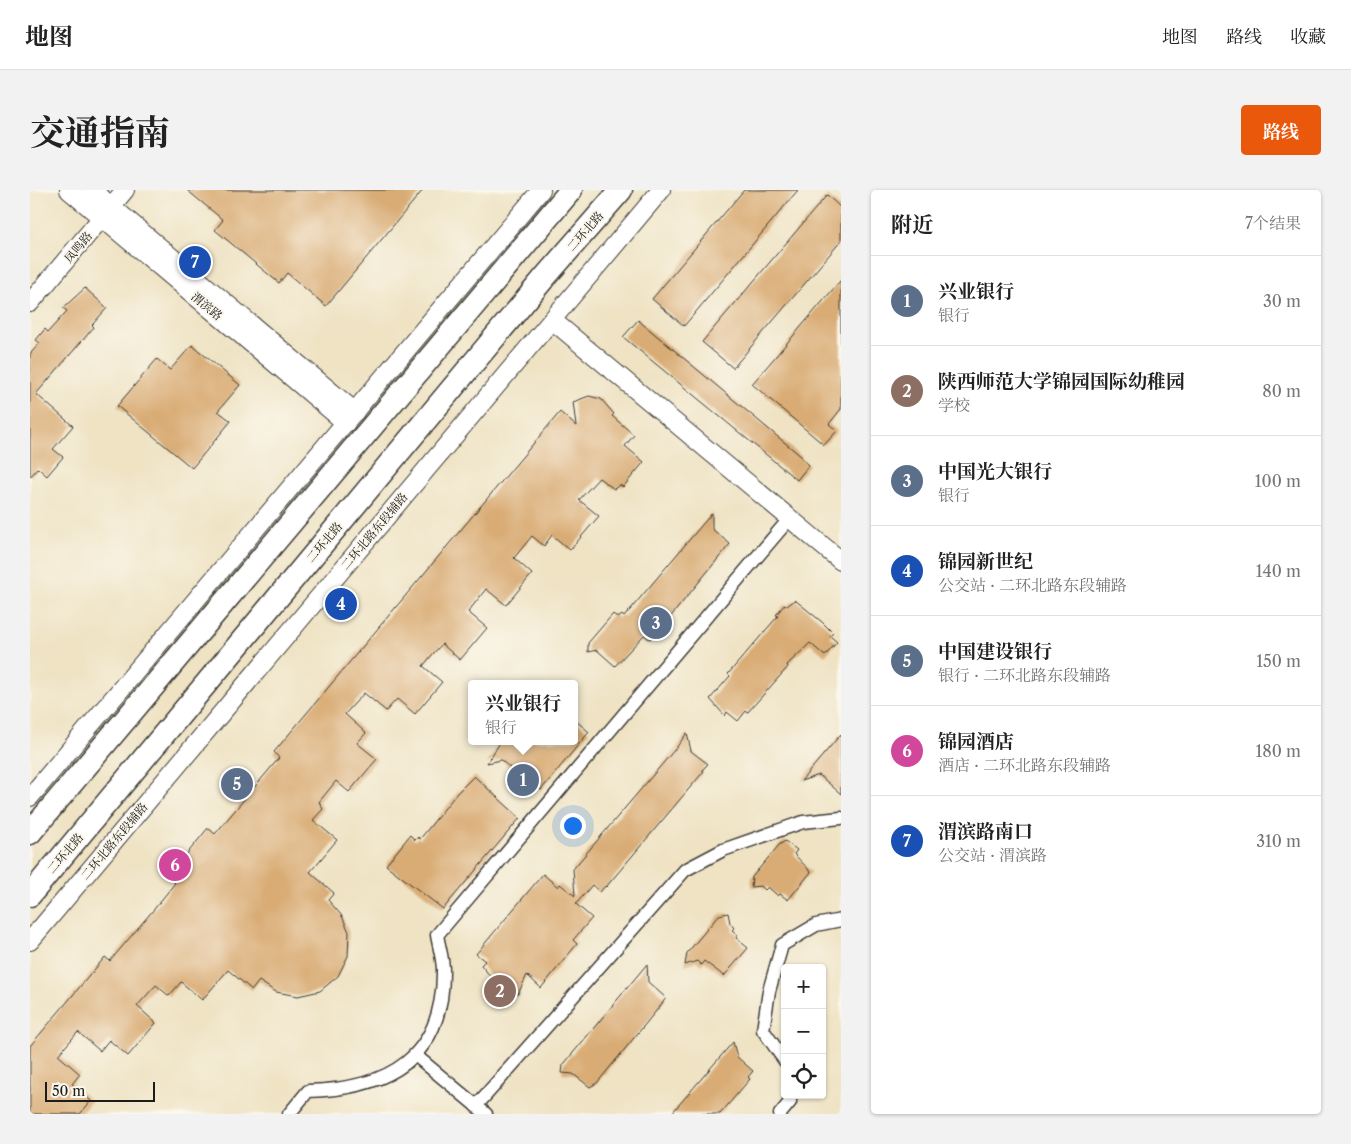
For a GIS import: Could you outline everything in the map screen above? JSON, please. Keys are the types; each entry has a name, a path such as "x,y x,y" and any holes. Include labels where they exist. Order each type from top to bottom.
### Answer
{"highway":[{"path":"30,833 571,190"},
{"name":"二环北路","path":"30,895 544,277 621,190"}],"main road":[{"name":"渭滨路","path":"68,190 107,212 350,418"},
{"name":"渭滨路","path":"92,190 107,212"},
{"name":"凤鸣路","path":"30,303 125,190"},
{"path":"30,797 541,190"},
{"name":"二环北路东段辅路","path":"30,941 661,190"},
{"path":"552,320 841,561"}],"street":[{"path":"289,1114 308,1091 338,1090 382,1079 406,1065 415,1055 426,1041 439,1012 443,969 437,936 790,518"},
{"path":"415,1055 481,1110 685,870 723,850 803,822 841,818"},
{"path":"781,1055 763,1030 769,991 782,945 816,925 841,920"},
{"path":"780,1114 790,1102 790,1099"}],"building":[{"path":"187,190 423,190 326,306 287,273 279,283 215,230 223,220"},
{"path":"744,190 798,190 684,326 652,299"},
{"path":"827,195 841,208 841,241 733,368 702,342"},
{"path":"841,280 841,409 829,424 837,431 824,445 752,384"},
{"path":"85,288 107,308 92,325 94,327 36,394 73,426 53,449 63,457 47,476 38,468 30,477 30,354 40,343 36,340 45,329 48,332 67,311 63,308"},
{"path":"638,320 802,457 809,465 797,480 623,337"},
{"path":"192,345 240,385 218,411 231,421 192,468 117,406 157,359 170,370"},
{"path":"589,396 601,399 614,414 612,416 634,435 625,446 644,462 623,487 620,485 614,489 599,478 579,500 599,516 570,550 552,535 544,546 532,536 514,558 532,574 506,605 486,589 468,612 487,628 460,660 442,644 432,655 423,666 442,682 415,714 397,699 386,711 364,693 345,714 366,733 357,743 377,759 349,792 336,781 319,802 323,809 313,820 337,840 310,872 334,893 328,900 342,916 349,932 348,956 338,976 320,991 298,996 276,992 259,981 252,990 228,970 202,1000 181,982 169,996 156,985 137,1006 156,1023 128,1056 109,1040 100,1051 78,1032 58,1055 80,1074 72,1084 91,1101 80,1114 30,1114 30,1046 105,957 110,961 155,908 175,883 168,877 208,828 215,834 279,758 274,752 560,412 576,426 573,402"},
{"path":"712,513 712,529 730,544 654,637 649,639 644,635 615,666 597,650 588,652 588,643 613,614 618,618 622,615 624,617"},
{"path":"795,600 833,633 830,636 837,642 825,656 810,643 787,665 788,667 738,721 727,712 725,716 710,699 730,676 728,674 778,616 776,615 785,604 787,606"},
{"path":"578,722 589,732 541,790 529,779 526,782 501,760 487,763 498,745 578,745"},
{"path":"687,733 691,751 708,764 702,770 704,771 606,887 600,892 592,885 576,904 592,918 573,940 577,944 541,988 527,975 518,994 509,998 499,997 491,990 496,983 481,965 485,961 476,954 543,874 558,887 560,884 575,896 573,869"},
{"path":"841,734 841,794 819,775 801,781"},
{"path":"474,776 520,818 443,909 386,865 410,835 415,840 418,837 420,839 457,793"},
{"path":"785,841 797,850 794,854 811,872 788,900 780,894 778,896 768,887 765,890 761,886 751,887 752,877 779,845"},
{"path":"728,913 730,923 734,928 732,930 738,935 736,938 748,948 724,976 704,961 701,965 697,961 685,965 687,953 719,915"},
{"path":"647,964 648,982 666,998 661,1005 597,1083 590,1087 573,1074 562,1073 563,1065"},
{"path":"733,1042 737,1057 753,1071 748,1077 750,1079 720,1114 671,1114"}],"place":[{"name":"渭滨路南口","path":"195,262"},
{"name":"锦园新世纪","path":"341,604"},
{"name":"中国光大银行","path":"656,623"},
{"name":"兴业银行","path":"523,780"},
{"name":"中国建设银行","path":"237,784"},
{"name":"锦园酒店","path":"175,865"},
{"name":"陕西师范大学锦园国际幼稚园","path":"500,991"}]}
